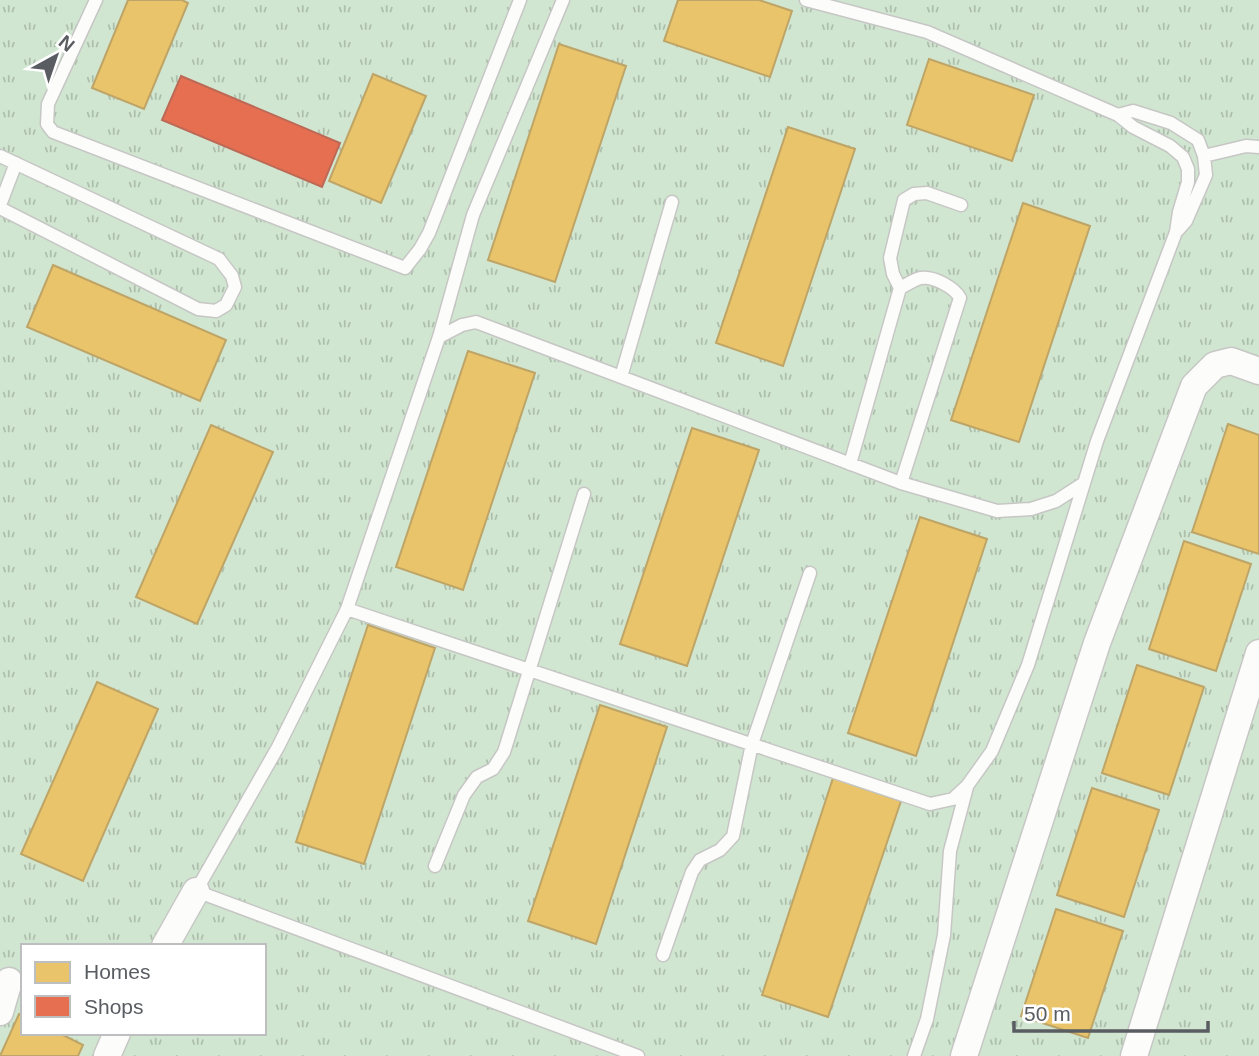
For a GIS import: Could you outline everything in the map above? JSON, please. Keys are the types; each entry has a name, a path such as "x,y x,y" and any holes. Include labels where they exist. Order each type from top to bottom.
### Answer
{"street":[{"path":"964,1056 1097,643 1194,386 1215,365 1231,361 1259,371"},
{"path":"1134,1056 1259,653"},
{"path":"166,944 196,891"},
{"path":"0,1012 11,981"},
{"path":"107,1056 116,1035"}],"lane":[{"path":"96,0 48,104 47,124 53,132 405,268 420,250 429,233 520,0"},
{"path":"563,0 473,215 439,337 348,609 278,747 196,891 638,1056"},
{"path":"348,609 930,804 953,799 967,786 992,751 1028,665 1097,441 1176,232 1188,182 1188,169 1182,157 1170,146 1133,127 1118,115 927,32 806,0"},
{"path":"1118,115 1133,111 1171,123 1198,140 1204,156 1206,175 1186,221 1176,232"},
{"path":"1204,156 1246,146 1259,147"},
{"path":"0,156 16,163 219,259 232,276 235,287 226,304 216,311 198,309 0,207 16,163"},
{"path":"850,464 900,288 893,274 890,258 904,200 914,194 926,193 961,205"},
{"path":"621,377 672,202"},
{"path":"900,288 922,278 942,283 956,291 960,299 901,483"},
{"path":"439,337 462,325 476,322 901,483 997,511 1031,509 1044,505 1056,501 1084,483"},
{"path":"435,866 464,794 477,778 493,769 504,752 584,494"},
{"path":"663,955 692,872 700,860 720,850 733,836 752,744 810,573"},
{"path":"914,1056 927,1019 944,935 950,850 967,786"}],"green space":[{"path":"0,0 1259,0 1259,1056 0,1056"}],"building: Homes":[{"path":"128,0 182,0 188,3 144,109 92,88"},
{"path":"678,0 759,0 792,11 770,77 664,41"},
{"path":"559,44 626,66 555,282 488,260"},
{"path":"929,59 1034,95 1012,161 907,125"},
{"path":"373,74 426,96 381,203 329,181"},
{"path":"788,127 855,149 783,366 716,343"},
{"path":"1023,203 1090,226 1019,442 951,420"},
{"path":"53,265 226,340 200,401 27,327"},
{"path":"468,351 535,373 463,590 396,567"},
{"path":"1228,424 1259,435 1259,554 1192,532"},
{"path":"211,425 273,452 197,624 136,597"},
{"path":"692,428 759,450 687,666 620,644"},
{"path":"920,517 987,539 916,756 848,733"},
{"path":"1184,541 1251,564 1216,671 1149,649"},
{"path":"368,625 435,648 364,864 296,842"},
{"path":"1137,665 1204,687 1169,795 1102,773"},
{"path":"97,682 158,709 83,881 21,854"},
{"path":"600,705 667,727 596,944 528,921"},
{"path":"833,778 901,801 828,1017 762,995"},
{"path":"1092,788 1159,810 1124,917 1057,895"},
{"path":"1056,909 1123,931 1088,1038 1021,1016"},
{"path":"19,1014 21,1035 63,1035 83,1045 78,1056 0,1056"}],"building: Shops":[{"path":"181,76 340,143 322,187 162,120"}]}
